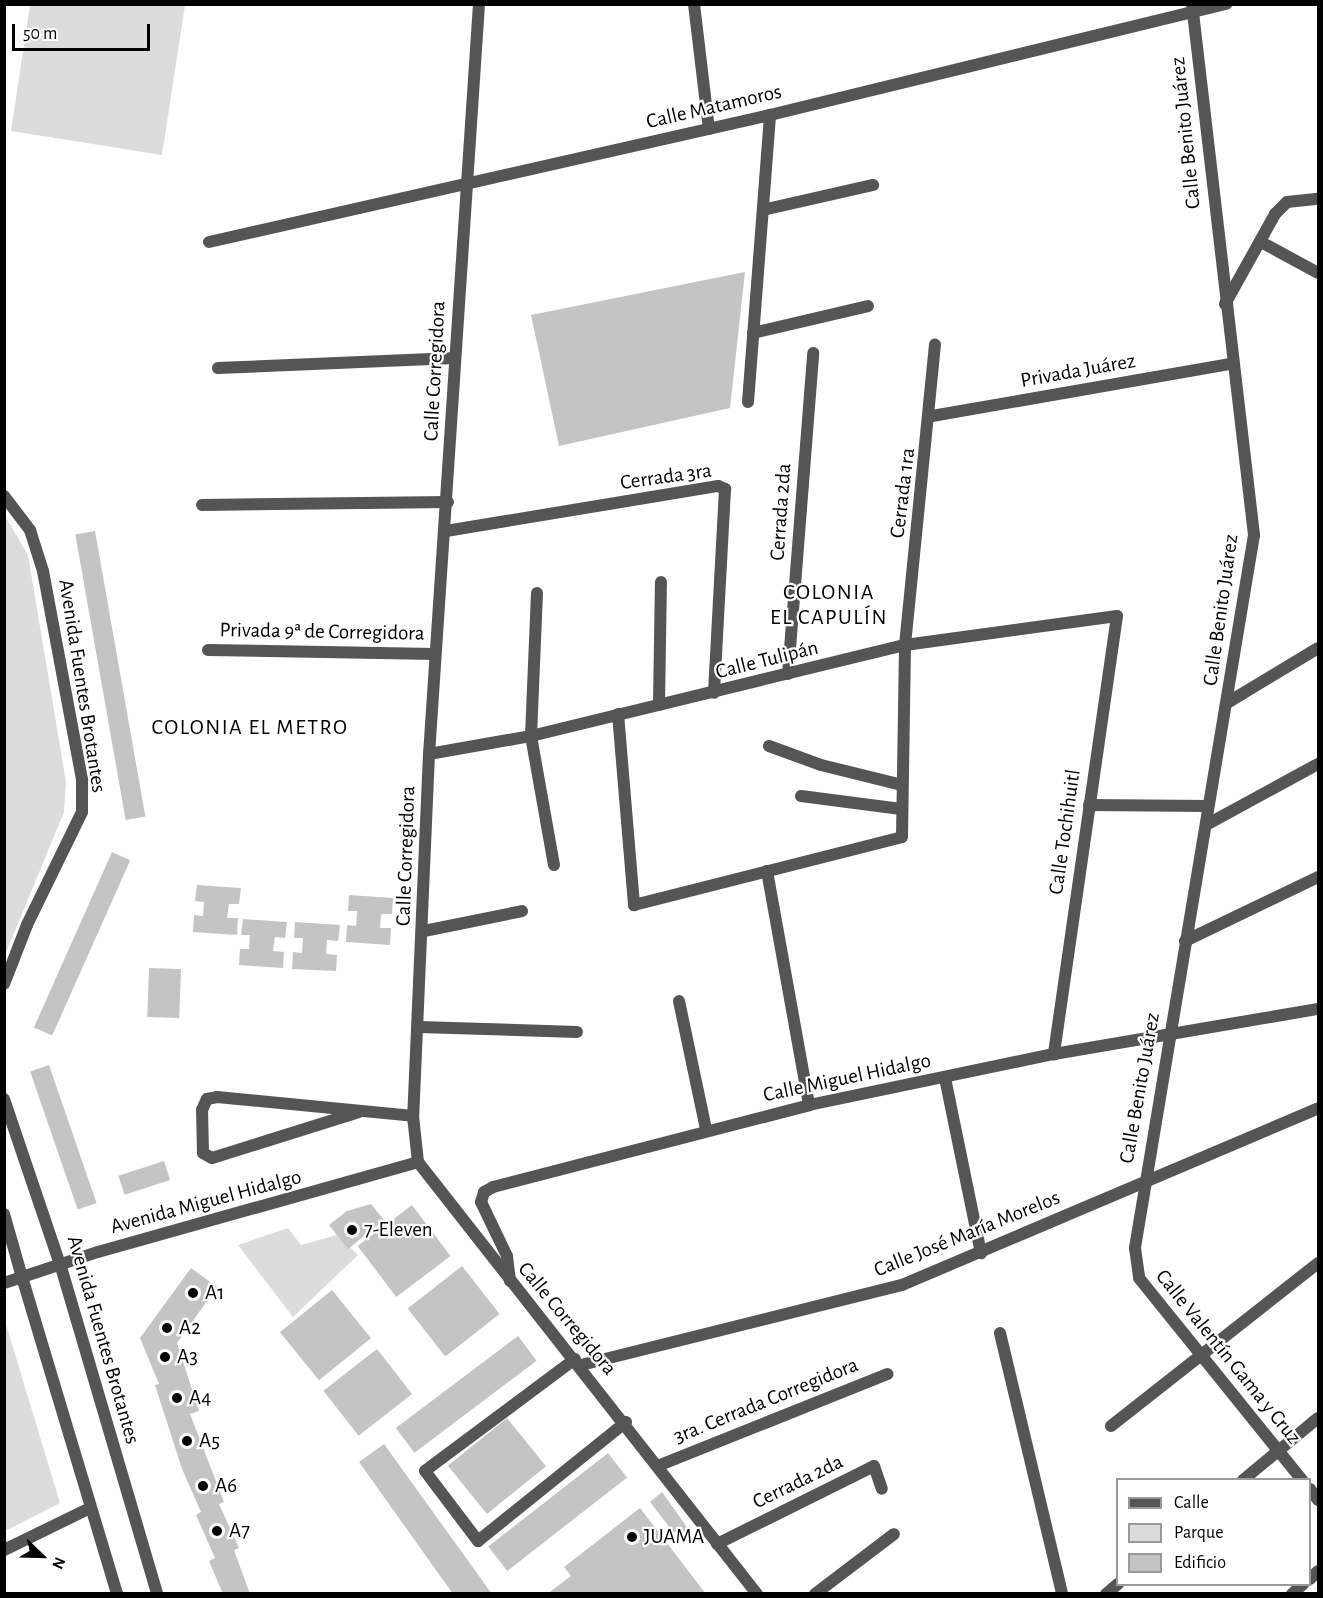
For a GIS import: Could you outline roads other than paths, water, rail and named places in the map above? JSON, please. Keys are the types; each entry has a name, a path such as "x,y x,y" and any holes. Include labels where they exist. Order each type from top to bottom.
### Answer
{"street":[{"name":"Calle Corregidora","path":"479,4 466,182 446,531 429,754 424,931 412,1116 418,1162 510,1281 626,1422 717,1544 757,1593"},
{"path":"694,4 708,129"},
{"name":"Calle Matamoros","path":"209,242 770,115 1192,9 1227,4"},
{"name":"Calle Benito Juárez","path":"1143,1182 1170,1038 1254,535 1231,364 1192,9"},
{"path":"748,402 770,115"},
{"path":"763,210 873,184"},
{"path":"1225,304 1262,242 1275,214 1287,202 1318,199"},
{"path":"1262,242 1318,273"},
{"path":"753,333 868,306"},
{"name":"Cerrada 1ra","path":"767,871 902,837 905,645 932,416 935,344"},
{"name":"Cerrada 2da","path":"788,674 813,353"},
{"path":"218,368 455,358"},
{"name":"Privada Juárez","path":"932,416 1231,364"},
{"name":"Cerrada 3ra","path":"446,531 718,486 725,489 714,693"},
{"name":"Avenida Fuentes Brotantes","path":"4,496 30,530 43,571 82,780 82,812 27,926 4,984"},
{"path":"202,505 447,502"},
{"path":"659,705 661,582"},
{"path":"537,594 531,736 554,865"},
{"name":"Calle Tulipán","path":"429,754 531,736 905,645 1117,616"},
{"name":"Calle Tochihuitl","path":"1054,1054 1117,616"},
{"path":"1227,703 1318,648"},
{"name":"Privada 9ª de Corregidora","path":"208,650 435,654"},
{"path":"618,714 634,905 767,871 809,1105"},
{"path":"769,746 821,765 902,785"},
{"path":"1206,825 1318,764"},
{"path":"801,796 901,809"},
{"path":"1089,805 1208,806"},
{"path":"1185,941 1318,877"},
{"path":"424,931 522,911"},
{"path":"680,1001 706,1129"},
{"name":"Calle Miguel Hidalgo","path":"510,1281 507,1256 481,1203 484,1192 534,1174 809,1105 1054,1054 1170,1038 1318,1009"},
{"path":"419,1027 577,1032"},
{"path":"945,1078 981,1253"},
{"path":"359,1112 212,1158 202,1153 202,1110 207,1099 412,1116"},
{"name":"Avenida Fuentes Brotantes","path":"4,1100 61,1267 157,1593"},
{"name":"Calle José María Morelos","path":"578,1362 902,1285 1318,1108"},
{"name":"Avenida Miguel Hidalgo","path":"4,1283 61,1267 98,1252 418,1162"},
{"name":"Calle Valentín Gama y Cruz","path":"1143,1182 1135,1248 1139,1278 1301,1478"},
{"path":"4,1214 117,1593"},
{"path":"1111,1426 1318,1263"},
{"path":"1000,1333 1062,1593"},
{"path":"578,1362 425,1471 478,1541 626,1422"},
{"name":"3ra. Cerrada Corregidora","path":"660,1466 888,1374"},
{"path":"1244,1478 1318,1418"},
{"name":"Cerrada 2da","path":"717,1544 874,1466 882,1489"},
{"path":"4,1550 90,1508"},
{"path":"815,1593 894,1534"}],"place":[{"name":"7-Eleven","path":"352,1230"},
{"name":"A1","path":"193,1293"},
{"name":"A2","path":"167,1328"},
{"name":"A3","path":"165,1357"},
{"name":"A4","path":"177,1398"},
{"name":"A5","path":"187,1441"},
{"name":"A6","path":"203,1486"},
{"name":"A7","path":"217,1531"},
{"name":"JUAMA","path":"632,1537"}],"district":[{"name":"COLONIA EL CAPULÍN","path":"829,604"},
{"name":"COLONIA EL METRO","path":"250,728"}]}
